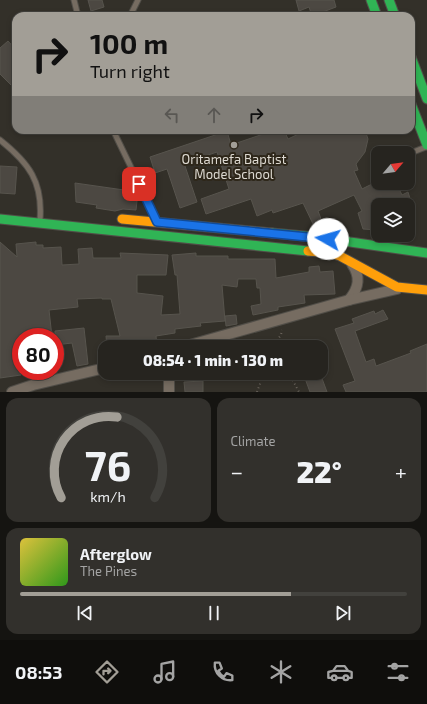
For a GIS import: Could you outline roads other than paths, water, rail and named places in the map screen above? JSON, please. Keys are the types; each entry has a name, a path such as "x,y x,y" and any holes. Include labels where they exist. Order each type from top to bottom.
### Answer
{"highway":[{"path":"371,0 376,12"},
{"path":"389,0 394,12"},
{"path":"415,68 427,99"},
{"path":"415,114 427,146"},
{"path":"111,218 315,237 427,253"},
{"path":"0,219 308,250 346,257 386,283 401,288 427,290"}],"street":[{"path":"346,257 357,272 358,279 355,293 349,300"},
{"path":"207,340 349,300 401,288"},
{"path":"12,392 33,385 98,370"},
{"path":"169,380 170,392"}],"lane":[{"path":"74,0 77,12"},
{"path":"132,12 138,0"},
{"path":"115,134 157,222 159,235"},
{"path":"0,140 19,155 29,167 37,181 41,211 40,223"},
{"path":"415,151 427,146"}],"place":[{"name":"Oritamefa Baptist Model School","path":"234,145"}]}
